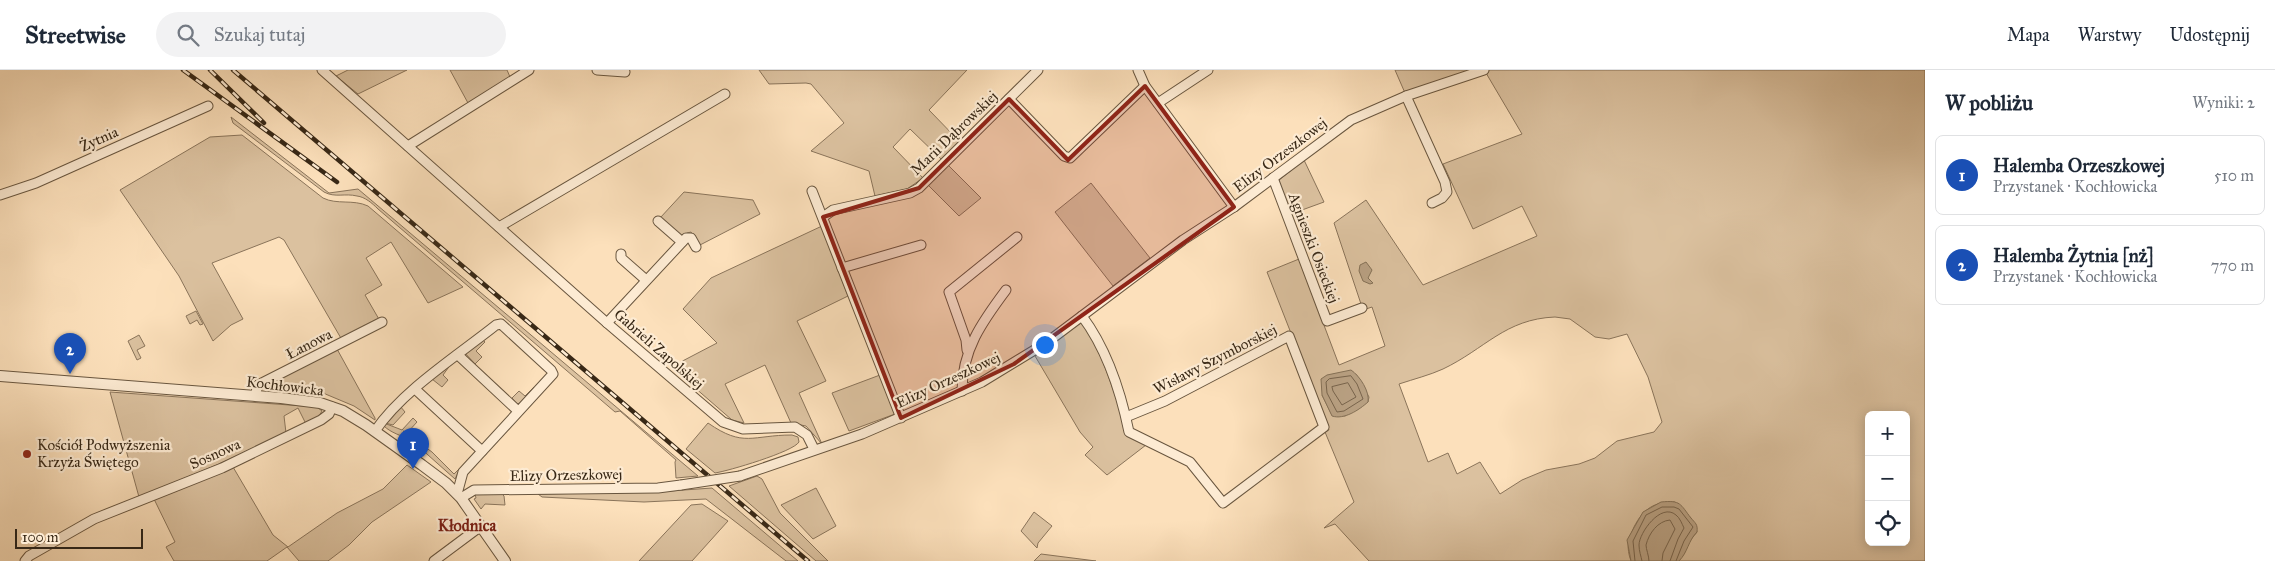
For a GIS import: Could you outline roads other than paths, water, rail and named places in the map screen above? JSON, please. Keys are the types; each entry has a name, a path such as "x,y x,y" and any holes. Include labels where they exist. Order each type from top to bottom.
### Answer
{"street":[{"name":"Gabrieli Zapolskiej","path":"322,70 607,323 724,422 743,430 795,427 807,434 814,450"},
{"path":"408,146 529,70"},
{"path":"597,70 625,72"},
{"name":"Marii Dąbrowskiej","path":"822,217 833,210 910,192 919,188 1038,70"},
{"path":"1138,70 1145,86 1234,207"},
{"path":"1158,103 1208,70"},
{"name":"Elizy Orzeszkowej","path":"459,496 474,490 658,488 740,476 901,418 962,391 1014,364 1082,316 1183,240 1234,207 1351,120 1406,96 1484,70"},
{"path":"1009,99 1064,156 1070,158 1145,86"},
{"path":"499,227 725,94"},
{"path":"1406,96 1445,182 1447,192 1442,198 1432,203"},
{"name":"Żytnia","path":"0,195 36,183 208,106"},
{"name":"Agnieszki Osieckiej","path":"1273,178 1327,321 1362,308"},
{"path":"812,191 901,418"},
{"path":"658,220 682,242"},
{"path":"607,323 682,242 689,237 696,247"},
{"path":"962,391 967,350 966,340 949,292 1017,237"},
{"path":"842,268 921,245"},
{"path":"621,254 621,258 646,280"},
{"path":"967,350 992,308 1006,290"},
{"name":"Wisławy Szymborskiej","path":"1082,316 1096,338 1126,417 1129,432 1190,462 1223,503 1324,427 1289,336 1165,401 1126,417"},
{"name":"Łanowa","path":"255,396 258,385 382,322"},
{"path":"375,431 386,415 415,389 499,323 551,370 553,374 463,472 459,496"},
{"path":"458,355 518,411"},
{"name":"Kochłowicka","path":"0,376 255,396 320,403 332,407 354,417 438,476 459,496 505,561"},
{"path":"415,389 482,451"},
{"name":"Sosnowa","path":"25,561 29,556 94,519 222,468 321,420 329,414 332,407"},
{"path":"434,561 481,526"}],"water":[{"path":"1366,262 1372,270 1368,278 1373,283 1370,284 1363,281 1359,271 1360,265"},
{"path":"1351,370 1364,384 1368,402 1356,411 1341,417 1332,416 1322,395 1321,379 1327,375"},
{"path":"1661,502 1676,502 1679,504 1696,524 1697,532 1679,561 1631,561 1627,540 1643,512"}],"railway":[{"path":"183,70 337,182"},
{"path":"210,70 264,123"},
{"path":"233,70 808,561"}],"place":[{"name":"Halemba Żytnia [nż]","path":"70,374"},
{"name":"Kościół Podwyższenia Krzyża Świętego","path":"27,454"},
{"name":"Halemba Orzeszkowej","path":"413,469"}],"district":[{"name":"Kłodnica","path":"467,525"}]}
